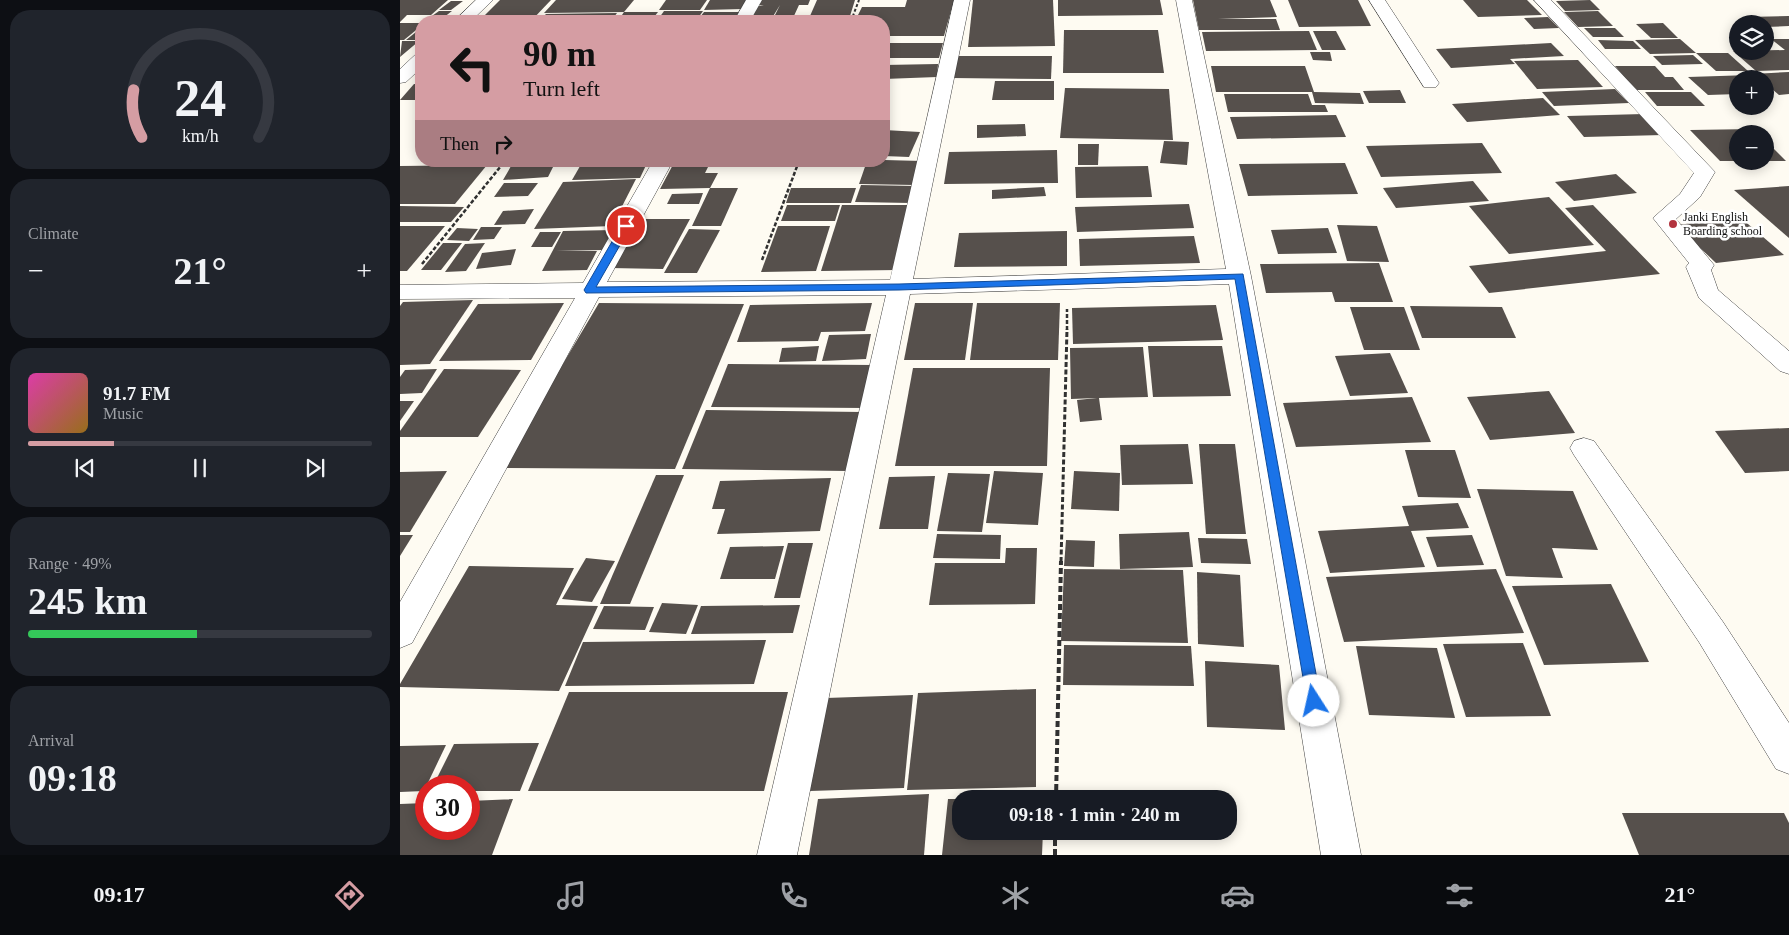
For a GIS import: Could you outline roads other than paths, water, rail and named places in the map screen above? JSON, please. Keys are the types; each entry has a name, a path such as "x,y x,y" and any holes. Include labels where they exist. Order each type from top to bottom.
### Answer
{"street":[{"path":"469,15 485,0"},
{"path":"745,15 754,0"},
{"path":"776,855 962,0"},
{"path":"1184,0 1239,276 1341,855"},
{"path":"1377,0 1430,83"},
{"path":"1542,0 1704,172 1697,190 1680,207 1664,218 1703,265 1698,267 1707,293 1789,365"},
{"path":"400,78 415,64"},
{"path":"400,633 589,290 660,167"},
{"path":"400,292 899,287 1067,280 1239,276"},
{"path":"1584,448 1711,632 1789,756"}],"place":[{"name":"Janki English Boarding school","path":"1673,224"}]}
